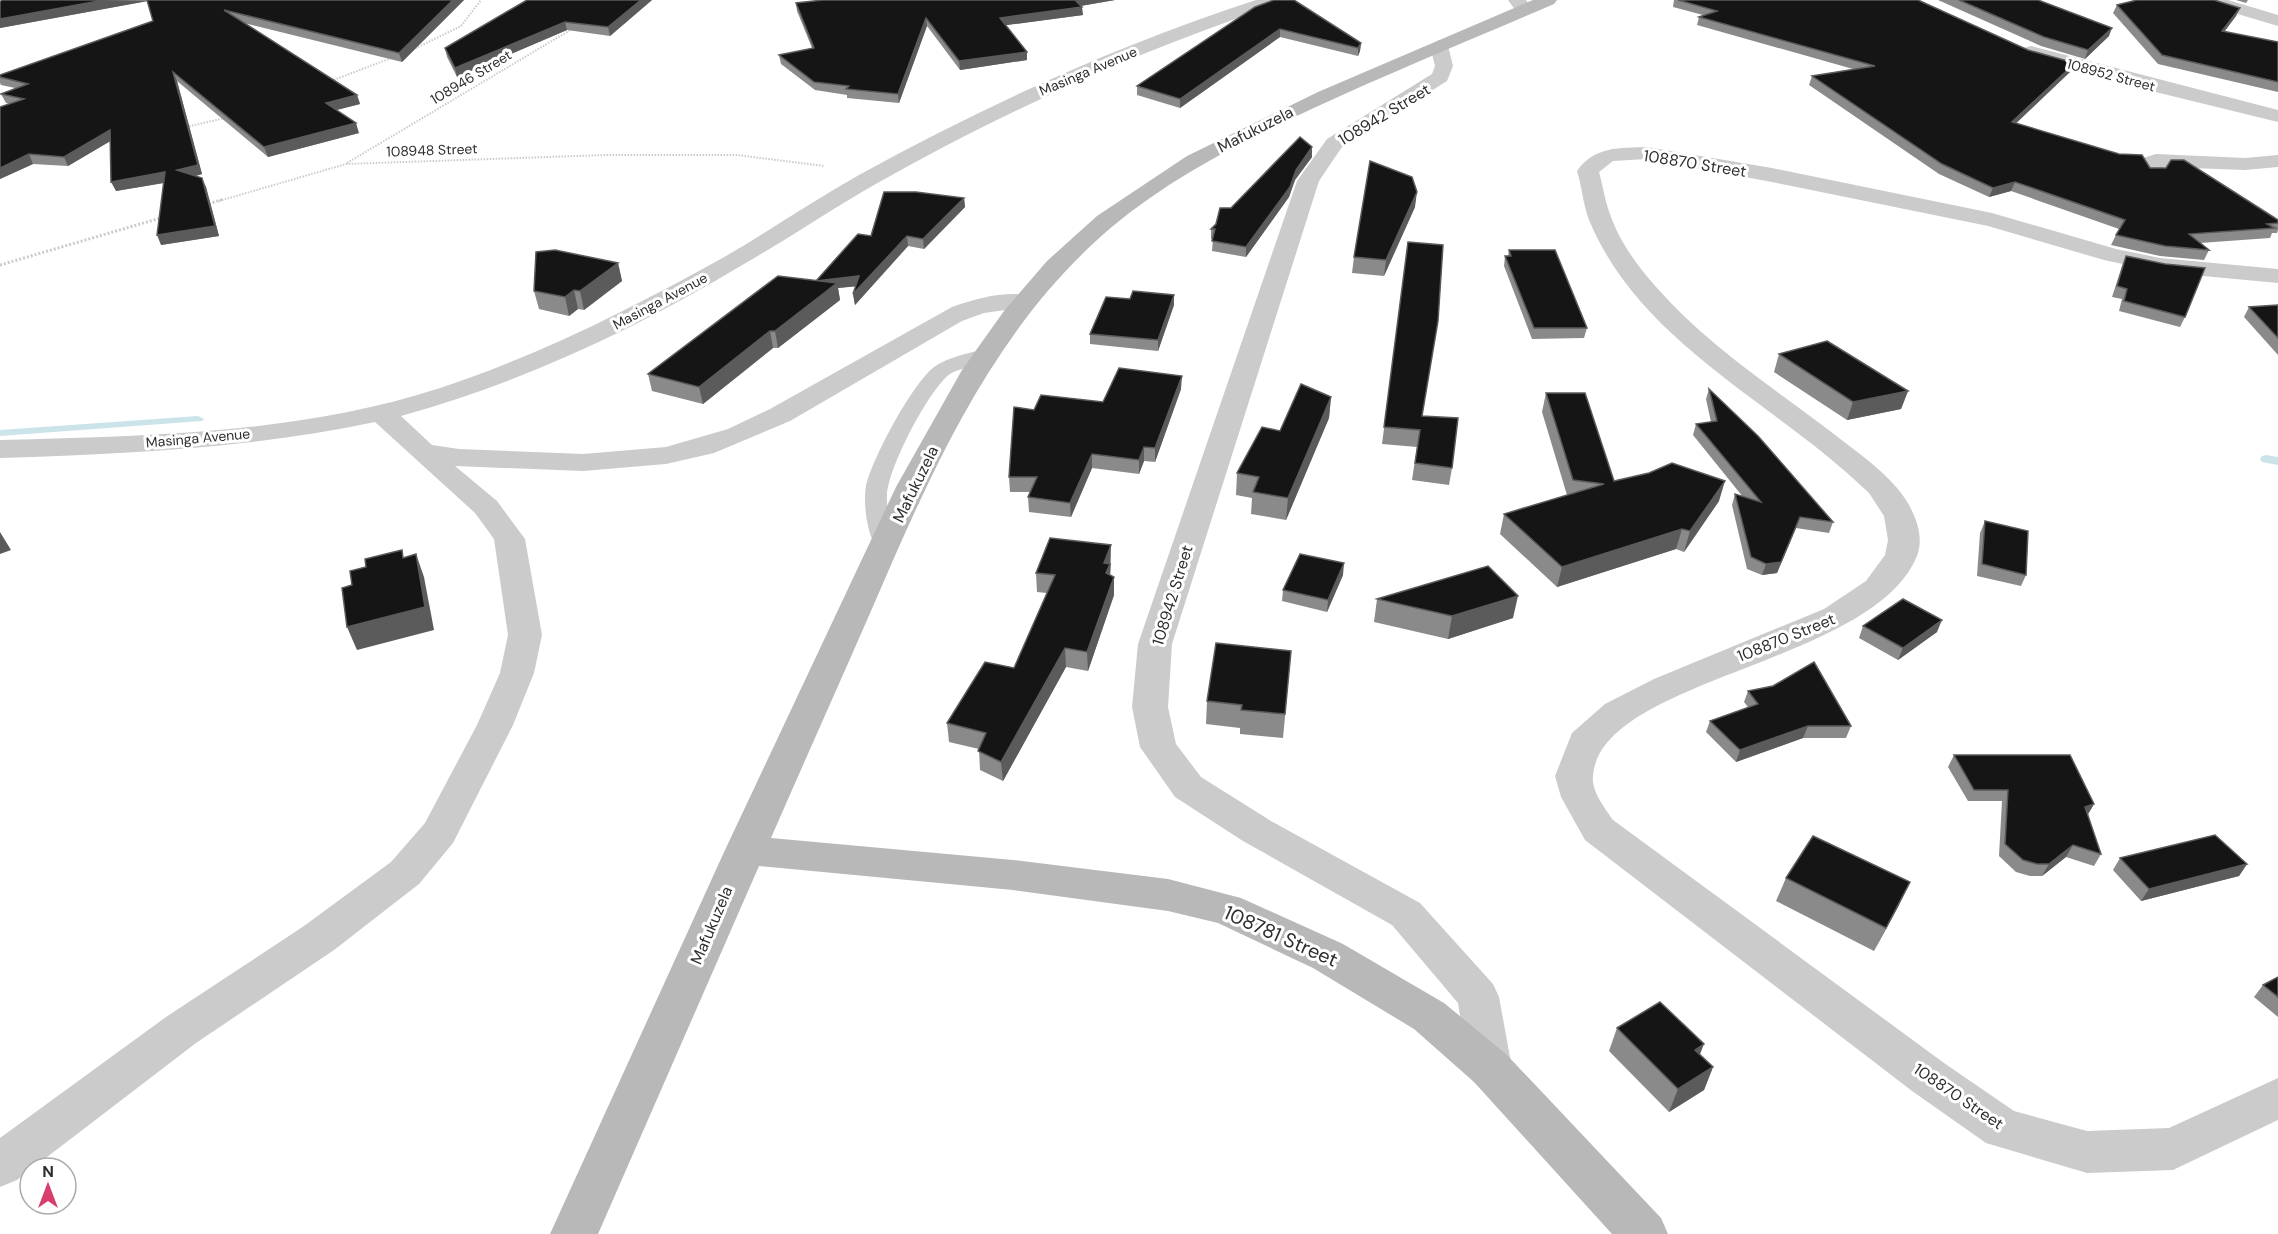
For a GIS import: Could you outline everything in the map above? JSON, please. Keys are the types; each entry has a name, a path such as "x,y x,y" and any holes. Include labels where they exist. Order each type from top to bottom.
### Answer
{"main road":[{"name":"Mafukuzela","path":"574,1234 744,850 924,462 971,376 1024,301 1062,259 1106,220 1186,166 1299,107 1439,46 1520,5 1548,0"},
{"name":"108781 Street","path":"744,850 1013,875 1168,896 1227,909 1296,940 1373,980 1429,1016 1490,1068 1644,1234"}],"street":[{"name":"Masinga Avenue","path":"0,449 253,434 382,413 443,396 537,362 634,316 737,259 878,173 1011,105 1174,34 1273,0"},
{"path":"2210,0 2278,21"},
{"name":"108952 Street","path":"2012,44 2077,66 2278,116"},
{"name":"108942 Street","path":"1439,46 1444,66 1440,77 1334,143 1308,181 1155,644 1150,707 1158,747 1188,787 1257,831 1406,914 1478,997 1490,1068"},
{"name":"108870 Street","path":"2278,276 2160,265 2112,255 1992,220 1783,177 1647,153 1621,153 1597,161 1588,171 1600,219 1630,269 1655,301 1698,342 1846,457 1888,496 1902,523 1901,555 1882,587 1838,617 1722,663 1617,713 1580,746 1574,776 1583,803 1599,830 1928,1077 2001,1128 2087,1152 2173,1149 2278,1098"},
{"path":"2154,170 2151,163 2156,160 2245,164 2278,161"},
{"path":"423,453 538,462 633,459 700,450 740,435 808,399 944,319 978,306 1024,301"},
{"path":"0,1164 181,1030 319,938 405,873 439,833 495,725 518,673 525,635 509,539 486,507 423,453 382,413"}],"lane":[{"path":"885,544 875,493 881,472 901,432 936,376 953,365 986,355"}],"path":[{"path":"322,85 452,32 461,26 481,0"},
{"name":"108946 Street","path":"346,164 573,28"},
{"path":"181,128 226,118"},
{"name":"108948 Street","path":"204,206 346,164 606,155 737,155 878,173"},
{"path":"0,265 172,215"}],"building":[{"path":"2,0 104,0 0,19"},
{"path":"147,0 453,0 399,53 224,10 357,95 326,103 356,123 264,147 173,72 198,165 177,170 202,178 215,226 157,235 165,172 111,182 110,130 64,157 29,154 0,168 0,107 24,99 1,94 28,84 0,77 0,75 153,21"},
{"path":"527,0 641,0 608,27 565,22 455,68 445,48"},
{"path":"823,0 1075,0 1082,7 1000,18 1027,52 959,61 926,18 898,94 846,89 849,86 814,82 779,55 814,48 796,3"},
{"path":"1274,0 1294,0 1361,43 1358,48 1280,29 1180,99 1137,86 1255,7"},
{"path":"1678,0 1918,0 2028,50 2075,63 2012,122 2119,154 2142,155 2150,168 2166,168 2171,160 2184,160 2278,220 2278,223 2267,224 2275,228 2189,234 2209,250 2165,246 2116,235 2125,220 2015,182 1993,188 1942,164 1812,76 1875,66 1699,17 1717,11"},
{"path":"1959,0 2038,0 2112,28 2088,50 2044,37"},
{"path":"2137,0 2214,0 2240,8 2222,31 2278,42 2278,82 2162,55 2117,5"},
{"path":"1300,137 1312,147 1296,170 1290,187 1246,247 1212,241 1215,229 1211,229 1216,224 1220,208 1231,208"},
{"path":"1370,161 1412,177 1417,192 1386,260 1354,257"},
{"path":"884,192 916,192 964,198 923,239 907,236 853,294 859,276 816,281 858,234 871,236"},
{"path":"1408,242 1443,245 1438,321 1422,416 1458,418 1452,468 1415,463 1420,430 1384,427"},
{"path":"555,250 618,263 580,291 574,290 565,297 534,291 536,252"},
{"path":"1509,250 1555,250 1587,328 1534,328 1505,256 1511,256"},
{"path":"2126,256 2165,264 2205,268 2185,317 2124,301 2127,289 2117,286"},
{"path":"778,276 837,283 775,331 770,331 699,387 648,374"},
{"path":"1133,291 1174,295 1158,340 1090,334 1106,297 1130,299"},
{"path":"2278,305 2278,338 2249,307"},
{"path":"1827,341 1908,391 1853,402 1779,354"},
{"path":"1119,368 1182,376 1155,448 1144,447 1139,460 1092,454 1070,503 1028,497 1037,477 1009,477 1014,407 1034,410 1041,395 1103,402"},
{"path":"1301,384 1331,397 1288,498 1253,492 1259,477 1237,473 1262,427 1280,431"},
{"path":"1709,389 1758,436 1833,522 1800,517 1781,562 1766,564 1751,557 1735,494 1761,502 1696,424 1717,421"},
{"path":"1546,393 1585,393 1614,481 1649,473 1672,463 1725,481 1690,531 1682,529 1562,567 1504,514 1604,484 1573,480"},
{"path":"1985,521 2028,531 2026,575 1982,564"},
{"path":"1050,538 1111,545 1104,563 1110,564 1106,573 1114,577 1087,652 1065,648 1001,762 978,751 986,733 947,723 985,662 1014,668 1055,575 1036,573"},
{"path":"402,550 403,558 416,554 425,607 347,627 342,588 352,585 350,571 366,567 365,559"},
{"path":"1300,554 1344,563 1328,600 1283,590"},
{"path":"1488,566 1518,596 1452,616 1377,599"},
{"path":"1903,599 1942,620 1903,648 1863,626"},
{"path":"1216,643 1291,651 1285,714 1241,710 1242,705 1207,701"},
{"path":"1814,662 1851,726 1808,726 1740,750 1710,721 1758,704 1748,691 1773,686"},
{"path":"1954,755 2070,755 2094,804 2085,807 2101,854 2073,845 2049,864 2037,864 2023,860 2005,844 2008,790 1974,790"},
{"path":"2215,835 2247,864 2149,889 2120,858"},
{"path":"1813,836 1910,882 1886,928 1786,878"},
{"path":"2278,977 2278,997 2263,985"},
{"path":"1660,1002 1704,1044 1695,1050 1713,1067 1678,1089 1617,1028"}],"waterway":[{"path":"0,433 198,419"},
{"path":"2266,459 2278,461"}]}
